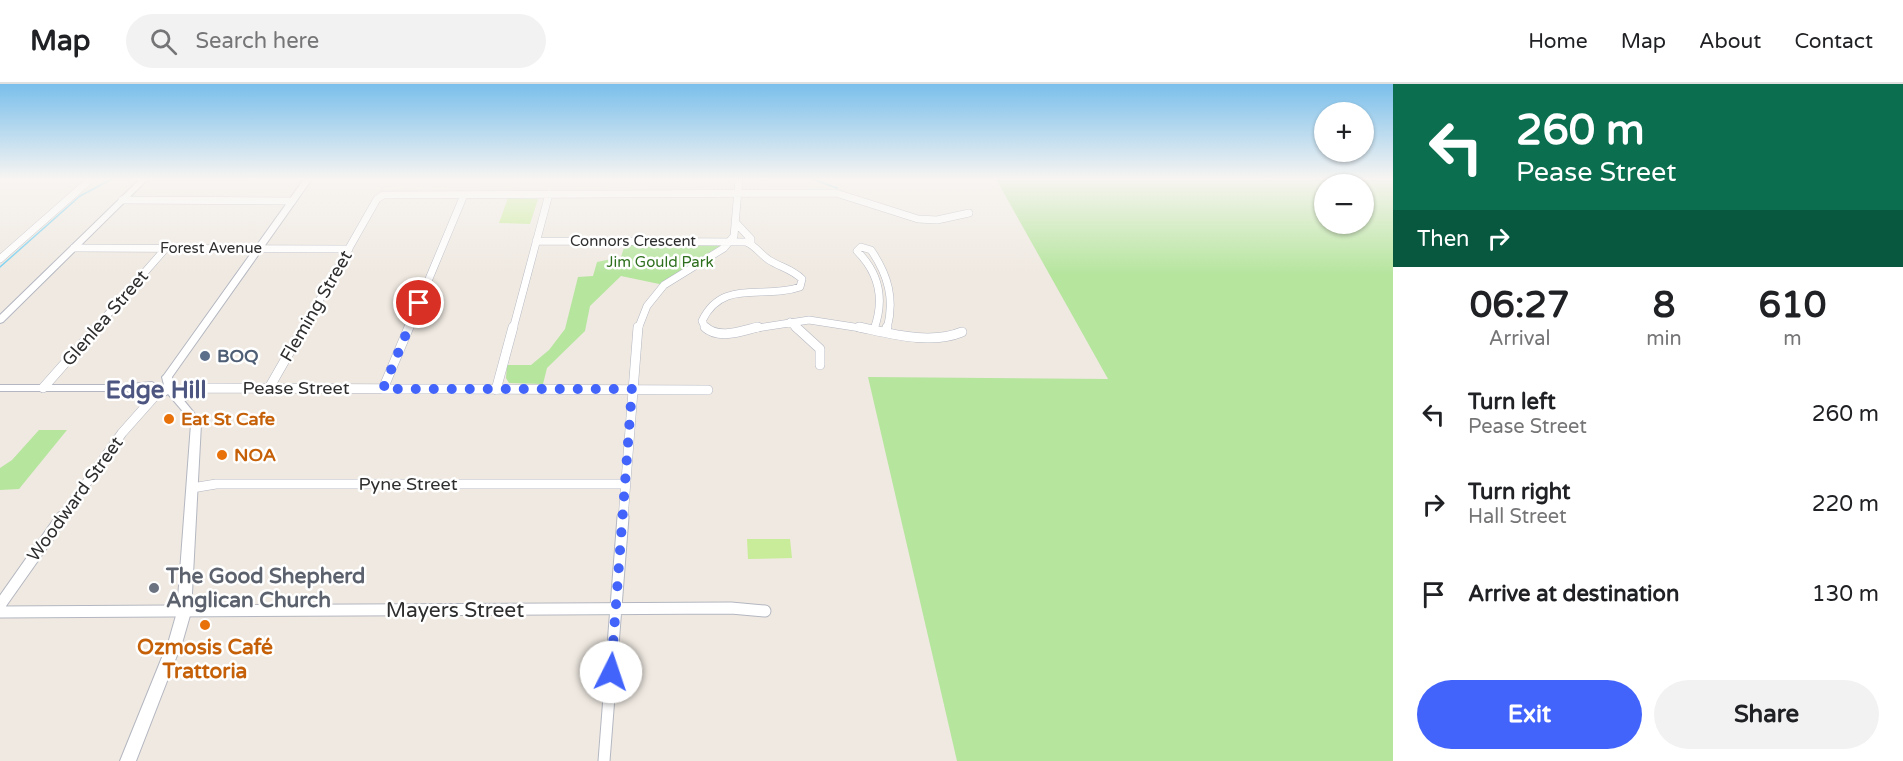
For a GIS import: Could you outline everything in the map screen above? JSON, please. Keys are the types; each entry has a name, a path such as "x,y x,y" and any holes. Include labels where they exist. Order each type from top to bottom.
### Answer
{"street":[{"path":"0,259 55,211"},
{"path":"0,320 111,211"},
{"name":"Woodward Street","path":"168,386 168,375 175,364 285,211"},
{"name":"Fleming Street","path":"269,388 371,211"},
{"path":"383,389 457,211"},
{"path":"496,390 544,211"},
{"path":"604,761 638,326 647,306 664,285 724,248 731,241 736,232 736,211"},
{"path":"889,211 927,220 969,213"},
{"path":"737,224 767,259 796,273 802,279 802,285 791,291 721,297 708,307 703,318 703,325 711,333 724,334 790,322 821,320 910,337 939,338 954,336 962,332"},
{"name":"Connors Crescent","path":"536,241 731,241 752,243"},
{"path":"874,329 880,316 881,295 869,263 857,252 861,247 871,250 886,272 890,284 892,311 886,331"},
{"name":"Forest Avenue","path":"74,248 349,249"},
{"name":"Glenlea Street","path":"43,388 166,248"},
{"path":"790,322 820,349 820,365"},
{"name":"Woodward Street","path":"0,605 122,433 175,364"},
{"path":"128,761 176,640 184,612 196,424 168,386 153,391"},
{"path":"0,388 120,388 153,391 179,398"},
{"name":"Pease Street","path":"179,398 206,388 708,390"},
{"name":"Pyne Street","path":"192,488 216,484 625,484"},
{"name":"Mayers Street","path":"0,612 742,608 765,611"}],"green space":[{"path":"503,211 534,211 530,224 499,223"},
{"path":"1014,211 1314,211 1314,234 1374,234 1374,211 1393,211 1393,761 957,761 868,377 1108,379"},
{"name":"Jim Gould Park","path":"626,241 718,241 724,248 664,285 621,276 590,306 585,331 547,368 543,384 509,383 506,378 507,365 531,365 549,350 565,329 578,277 593,276 597,262 621,257"},
{"path":"39,430 67,430 19,489 0,490 0,468 12,460"},
{"path":"747,539 790,539 792,558 748,559"}],"waterway":[{"path":"0,267 64,211"}],"place":[{"name":"BOQ","path":"205,356"},
{"name":"Eat St Cafe","path":"169,419"},
{"name":"NOA","path":"222,455"},
{"name":"The Good Shepherd Anglican Church","path":"154,588"},
{"name":"Ozmosis Café Trattoria","path":"205,625"}],"district":[{"name":"Edge Hill","path":"156,390"}],"route":[{"path":"419,303 383,389 632,389 611,672"}]}
